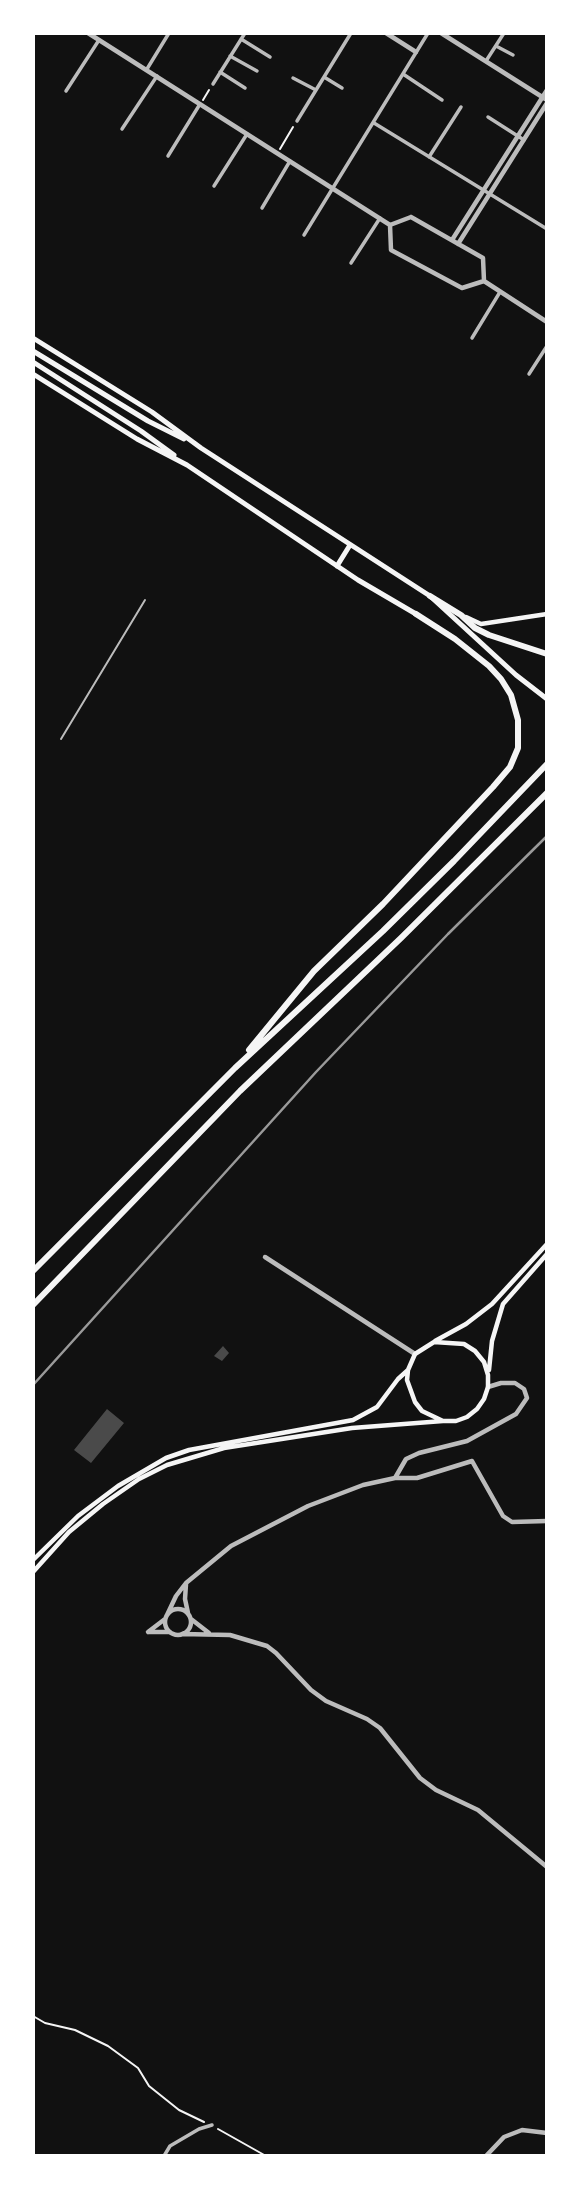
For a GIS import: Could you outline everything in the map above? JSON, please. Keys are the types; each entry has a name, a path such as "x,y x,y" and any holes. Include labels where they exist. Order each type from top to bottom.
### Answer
{"highway":[{"path":"430,596 489,635 547,654"},
{"path":"235,1068 314,971 383,904 493,787 510,766 518,747 518,720 511,695 501,679 455,639 416,614"},
{"path":"33,1270 235,1068 383,931 547,764"},
{"path":"33,1305 240,1091 401,938 547,793"}],"main road":[{"path":"33,338 152,412 201,447 430,596 547,699"},
{"path":"33,351 148,421 201,447"},
{"path":"36,364 141,431 337,566 416,614"},
{"path":"33,374 137,439 187,465"},
{"path":"337,566 350,545"},
{"path":"461,615 481,624 547,614"},
{"path":"443,1421 422,1411 415,1402 407,1380 415,1354 466,1324 492,1304 547,1244"},
{"path":"33,1572 69,1532 103,1504 139,1479 167,1465 224,1447 352,1428 456,1421 467,1417 484,1399 488,1387 492,1341 503,1304 547,1254"},
{"path":"434,1342 464,1344 484,1362 488,1375"},
{"path":"33,1560 78,1516 118,1486 166,1458 189,1450 353,1420 377,1407 408,1370"}],"street":[{"path":"89,33 390,225"},
{"path":"147,69 169,33"},
{"path":"297,121 351,33"},
{"path":"386,33 416,52"},
{"path":"304,235 428,33"},
{"path":"441,33 545,100"},
{"path":"486,61 503,33"},
{"path":"214,83 242,35 270,57"},
{"path":"66,91 99,40"},
{"path":"495,46 513,55"},
{"path":"230,56 257,71"},
{"path":"220,72 245,88"},
{"path":"403,74 442,100"},
{"path":"122,129 157,76"},
{"path":"324,77 342,88"},
{"path":"293,78 316,90"},
{"path":"458,244 524,140 545,100 547,90"},
{"path":"452,240 518,136 545,100"},
{"path":"168,156 201,104"},
{"path":"429,157 461,107"},
{"path":"488,117 524,140"},
{"path":"374,122 547,229"},
{"path":"214,186 247,134"},
{"path":"262,208 290,161"},
{"path":"390,225 411,217 483,258 484,281"},
{"path":"351,262 380,218"},
{"path":"390,225 391,250 462,289 484,281"},
{"path":"484,281 547,322"},
{"path":"472,338 500,292"},
{"path":"529,374 547,346"},
{"path":"265,1257 415,1354"},
{"path":"395,1478 406,1459 467,1441 516,1414 527,1398 524,1389 515,1383 488,1387"},
{"path":"170,1632 166,1627 166,1616 176,1596 186,1583 232,1546 269,1524 363,1485 395,1478 417,1478 472,1461 503,1516 512,1522 547,1521"},
{"path":"182,1634 191,1625 184,1599 186,1583"},
{"path":"209,1633 177,1608 148,1632 209,1633 256,1641 276,1653 311,1690 326,1701 367,1719 380,1728 420,1778 436,1790 478,1810 547,1867"},
{"path":"164,2156 170,2146 199,2129 212,2125"},
{"path":"486,2156 504,2137 522,2130 547,2133"}],"lane":[{"path":"61,739 145,600"}],"path":[{"path":"201,104 214,83"},
{"path":"277,153 297,121"},
{"path":"33,2016 45,2023 75,2029 107,2046 138,2068 149,2086 178,2110 212,2125 266,2156"}],"building":[{"path":"223,1346 229,1353 222,1361 214,1356"},
{"path":"107,1409 124,1423 91,1463 74,1450"}],"railway":[{"path":"33,1385 316,1072 448,934 547,836"}]}
